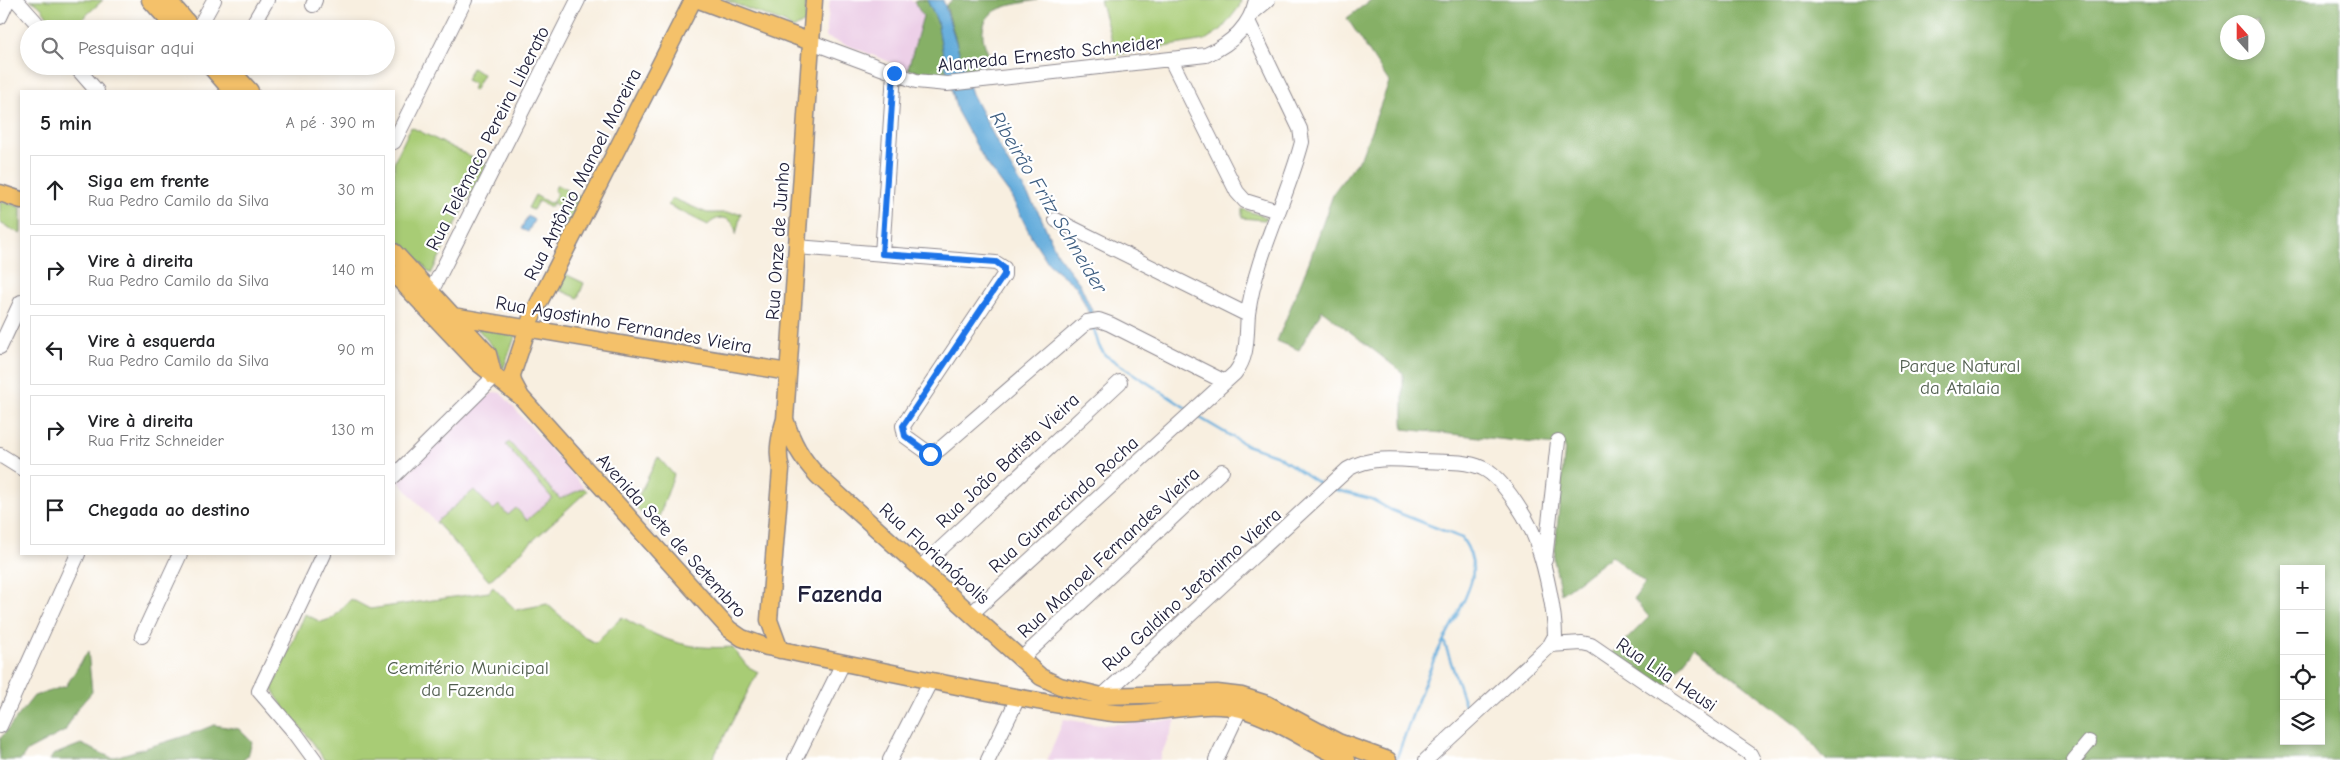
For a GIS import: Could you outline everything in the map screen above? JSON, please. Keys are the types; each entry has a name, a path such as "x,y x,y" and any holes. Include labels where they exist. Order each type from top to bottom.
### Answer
{"main road":[{"path":"150,0 168,20"},
{"name":"Rua Antônio Manoel Moreira","path":"521,397 513,382 512,375 527,327 693,0"},
{"path":"699,0 811,42"},
{"name":"Rua Onze de Junho","path":"780,650 769,620 781,469 778,459 779,438 785,418 814,0"},
{"path":"172,2 187,20"},
{"path":"218,75 231,90"},
{"path":"235,75 249,90"},
{"path":"0,193 20,200"},
{"path":"395,253 430,294 488,354 494,377"},
{"name":"Avenida Sete de Setembro","path":"395,275 494,377 521,397 729,629 755,643 780,650 1048,704 1125,713 1215,706 1240,709 1259,716 1337,758"},
{"name":"Rua Agostinho Fernandes Vieira","path":"453,316 788,372"},
{"name":"Rua Florianópolis","path":"785,418 791,438 802,459 818,476 921,566 1020,660 1041,677 1060,686 1102,696 1217,693 1242,696 1267,704 1338,742 1387,760"},
{"path":"781,469 786,461 802,459"},
{"name":"Rua Onze de Junho","path":"755,643 769,620"},
{"path":"1024,698 1039,690 1041,677"}],"street":[{"path":"0,17 8,0"},
{"path":"16,0 34,20"},
{"path":"203,20 214,0"},
{"path":"255,20 267,0"},
{"path":"395,140 465,0"},
{"name":"Rua Telêmaco Pereira Liberato","path":"430,294 578,0"},
{"name":"Alameda Ernesto Schneider","path":"811,42 925,83 947,84 1172,60 1206,54 1215,51 1235,38 1252,11 1268,0"},
{"name":"Rua Gumercindo Rocha","path":"972,613 1235,373 1244,358 1248,315 1256,276 1301,148 1302,136 1252,11"},
{"path":"1172,60 1237,192 1246,201 1278,211"},
{"path":"882,254 894,73"},
{"path":"83,75 96,90"},
{"path":"1056,220 1248,315"},
{"path":"797,247 996,262 1004,268 1004,275 903,426 905,436 930,454 934,454 1093,321 1225,382"},
{"path":"0,347 20,304"},
{"path":"395,475 494,377"},
{"name":"Rua João Batista Vieira","path":"921,566 1120,382"},
{"path":"1426,760 1554,640 1555,632 1544,571 1558,441"},
{"path":"0,455 20,467"},
{"name":"Rua Galdino Jerônimo Vieira","path":"1090,709 1348,469 1360,463 1394,459 1466,464 1482,467 1492,474 1514,501 1535,538 1544,571"},
{"name":"Rua Manoel Fernandes Vieira","path":"1020,660 1222,472"},
{"path":"0,726 78,555"},
{"path":"142,636 180,555"},
{"path":"315,760 296,734 259,691 324,555"},
{"name":"Rua Lila Heusi","path":"1550,645 1582,643 1591,645 1697,716 1750,754 1753,760"},
{"path":"795,760 843,663"},
{"path":"890,760 930,680"},
{"path":"988,760 1024,698"},
{"path":"1216,760 1240,709"},
{"path":"2074,760 2089,742"}],"shaded area":[{"path":"830,0 910,0 914,2 923,16 908,69 826,37"},
{"path":"495,392 501,393 587,491 489,581 399,482 485,398"},
{"path":"1064,719 1100,725 1176,720 1159,760 1047,760"}],"green space":[{"path":"30,0 103,0 81,20 49,20 42,8"},
{"path":"725,0 806,0 805,22 793,29 785,23"},
{"path":"927,0 937,21 947,74 928,74 908,69 923,16 914,2"},
{"path":"953,0 1037,0 1009,5 987,18 983,37 992,63 964,70 946,5"},
{"path":"1100,0 1241,0 1239,7 1222,29 1205,40 1116,55"},
{"name":"Parque Natural da Atalaia","path":"1371,0 2340,0 2340,760 1826,760 1798,726 1695,647 1665,686 1613,653 1649,617 1634,599 1645,583 1612,556 1561,594 1554,560 1565,446 1403,429 1403,373 1322,310 1299,350 1277,341 1309,262 1334,192 1362,155 1389,82 1347,18"},
{"path":"472,68 483,74 474,91 472,90 474,84 466,80"},
{"path":"411,127 486,164 431,274 395,236 395,160"},
{"path":"557,185 582,198 560,241 552,235 567,211 553,203 551,207 538,201 533,210 528,208 535,195 549,203 553,202 557,193 554,191"},
{"path":"672,198 707,213 741,213 736,235 733,224 730,221 722,218 712,221 708,225 668,205"},
{"path":"0,201 20,207 20,233 0,223"},
{"path":"1242,209 1266,217 1265,220 1242,218"},
{"path":"563,273 584,283 578,298 555,288"},
{"path":"477,328 516,334 503,370 499,354"},
{"path":"509,442 560,499 584,488 587,491 489,581 436,522 474,490 493,510 499,505 508,515 516,508 527,520 552,498 506,445"},
{"path":"658,457 674,475 655,528 634,505"},
{"name":"Cemitério Municipal da Fazenda","path":"493,587 516,610 547,604 583,636 595,643 622,617 649,632 674,642 701,647 732,647 747,666 758,672 712,760 324,760 272,689 305,614 321,622 333,618 351,599 370,609 489,592"},
{"path":"88,651 92,692 77,709 65,731 27,751 21,760 0,760 0,739 34,696 66,686"},
{"path":"214,725 239,729 252,742 248,756 243,760 50,760 53,755 81,744 112,758 176,739"}],"water":[{"path":"927,0 943,0 972,94 1007,161 1040,215 1057,254 1080,284 1094,315 1095,328 1090,330 1090,316 1077,287 1049,264 1031,236 1011,196 985,161 957,111 944,60 937,21"},
{"path":"528,216 534,220 528,232 521,229"}],"waterway":[{"name":"Ribeirão Fritz Schneider","path":"1093,326 1099,346 1105,355 1189,410"},
{"name":"Ribeirão Fritz Schneider","path":"1195,415 1246,445 1276,455 1323,486"},
{"name":"Ribeirão Fritz Schneider","path":"1333,489 1371,499 1391,510 1462,538 1471,557 1473,573 1469,589 1433,662 1396,760"},
{"path":"1444,641 1466,708"}],"district":[{"name":"Fazenda","path":"840,594"}],"route":[{"path":"894,73 882,254 996,262 1004,268 1004,275 903,426 902,431 905,436 930,454"}]}
